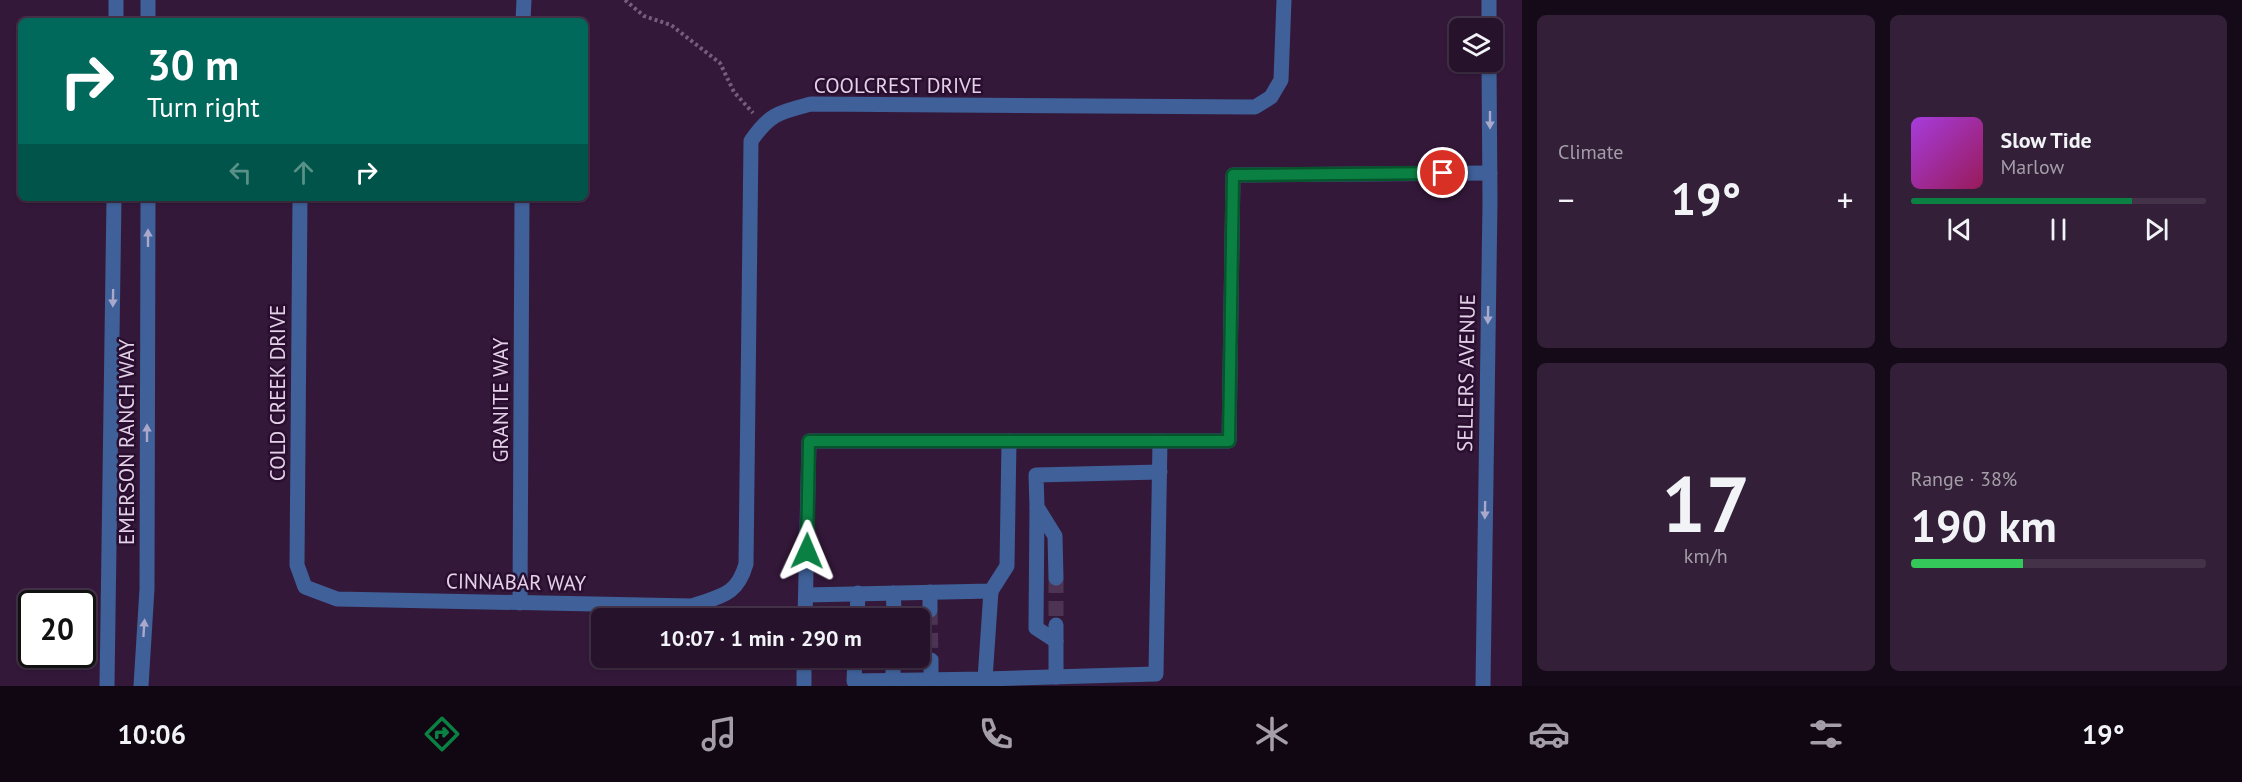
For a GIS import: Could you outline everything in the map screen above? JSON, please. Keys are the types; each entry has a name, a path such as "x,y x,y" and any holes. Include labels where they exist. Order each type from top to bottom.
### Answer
{"street":[{"path":"116,0 116,18"},
{"path":"148,0 148,18"},
{"path":"523,18 524,0"},
{"name":"COOLCREST DRIVE","path":"764,124 776,113 811,104 1255,107 1271,97 1281,80 1284,0"},
{"path":"1489,0 1489,18"},
{"name":"SELLERS AVENUE","path":"1483,686 1490,172 1489,72"},
{"name":"CINNABAR WAY","path":"305,587 337,599 692,606 728,594 741,580 746,564 751,141 764,124"},
{"path":"805,608 809,441 1229,441 1233,175 1490,172"},
{"name":"EMERSON RANCH WAY","path":"107,686 114,201"},
{"name":"EMERSON RANCH WAY","path":"141,686 147,590 148,201"},
{"name":"COLD CREEK DRIVE","path":"300,201 297,565 305,587"},
{"name":"GRANITE WAY","path":"520,603 522,201"},
{"path":"985,679 991,591 1007,566 1009,441"},
{"path":"855,668 854,681 1156,674 1160,441"},
{"path":"1056,641 1036,628 1036,475 1160,472"},
{"path":"1036,507 1055,536 1056,578"},
{"path":"806,595 858,593 893,600 930,592 991,591"},
{"path":"930,592 930,608"},
{"path":"857,608 858,593"},
{"path":"1056,625 1056,677"},
{"path":"931,660 931,679"},
{"path":"804,668 804,686"},
{"path":"893,668 893,680"}],"path":[{"path":"625,0 644,16 671,25 720,63 734,92 764,124"}],"tunnel":[{"path":"1056,578 1056,625"},
{"path":"930,610 931,660"}],"route":[{"path":"807,551 809,441 1229,441 1233,175 1443,173"}]}
